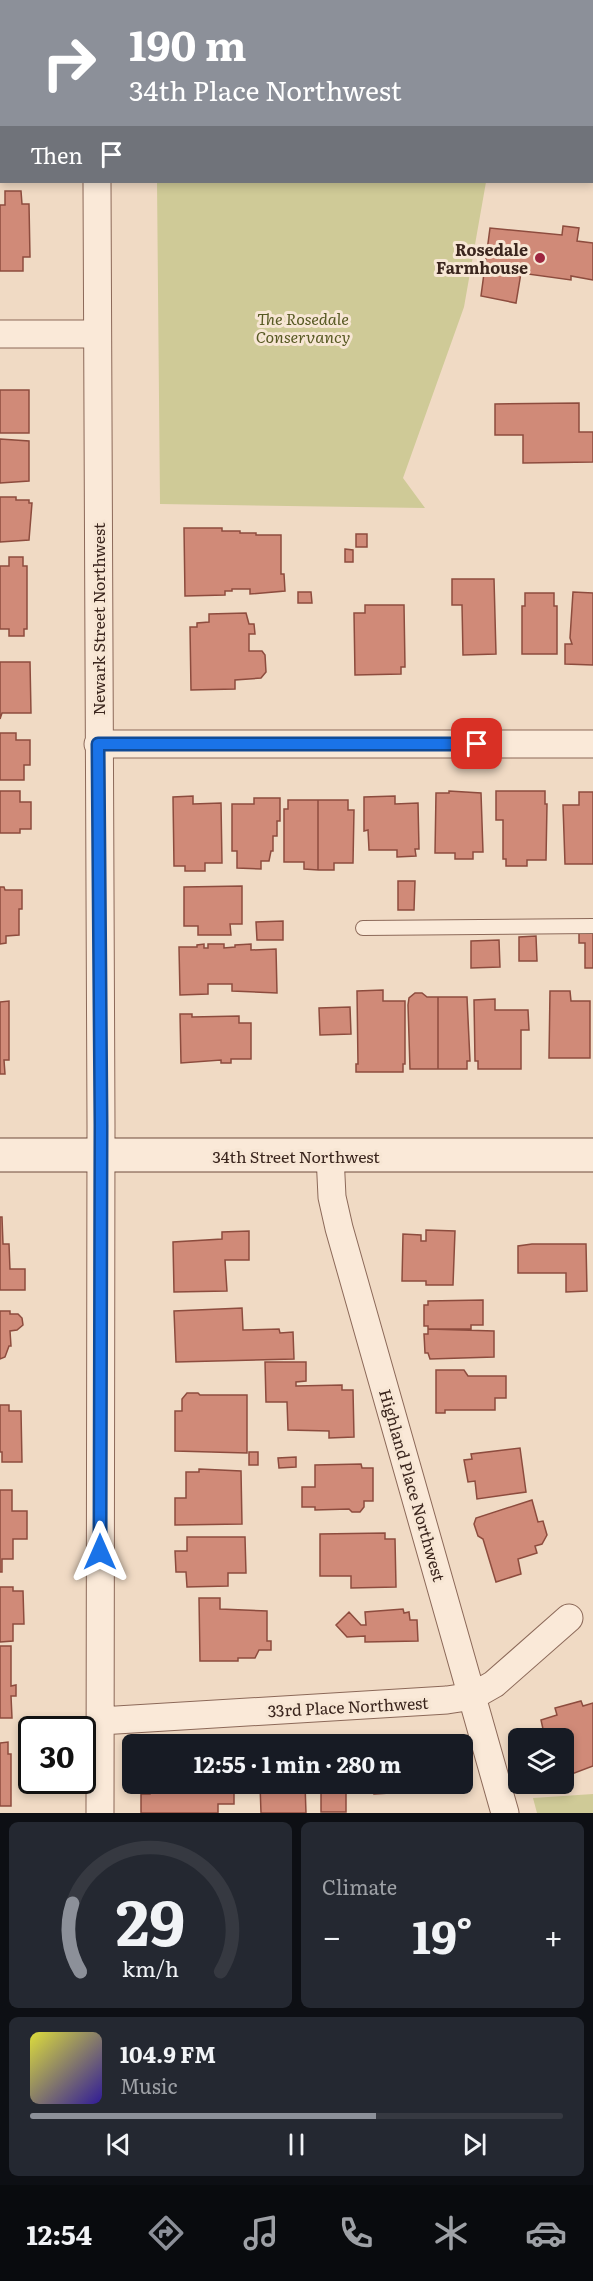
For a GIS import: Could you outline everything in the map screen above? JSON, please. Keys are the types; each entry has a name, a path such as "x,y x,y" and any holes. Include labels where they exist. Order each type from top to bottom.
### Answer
{"main road":[{"name":"34th Street Northwest","path":"0,1155 593,1155"}],"street":[{"name":"Newark Street Northwest","path":"97,183 101,1156 100,1813"},
{"path":"0,334 97,334"},
{"path":"98,744 593,744"},
{"name":"Highland Place Northwest","path":"330,1155 332,1197 339,1228 505,1813"},
{"name":"33rd Place Northwest","path":"100,1721 447,1700 473,1696 494,1684 569,1618"}],"lane":[{"path":"363,928 593,926"}],"green space":[{"name":"The Rosedale Conservancy","path":"157,183 486,183 464,307 403,478 425,508 160,504"},
{"path":"593,1794 593,1813 537,1813 533,1798"}],"building":[{"path":"5,191 21,191 22,204 29,204 30,257 23,257 23,271 0,271 0,205 5,205"},
{"name":"Rosedale Farmhouse","path":"563,226 579,228 577,241 593,243 593,280 571,276 571,280 521,273 516,303 481,296 490,228 562,235"},
{"path":"0,390 29,390 29,433 0,433"},
{"path":"579,403 579,432 593,432 593,462 523,463 523,435 495,435 495,404"},
{"path":"0,439 29,441 29,481 0,483"},
{"path":"0,497 16,497 16,500 29,500 29,503 32,503 29,540 0,542"},
{"path":"184,528 222,528 222,531 281,535 281,574 284,574 285,591 250,594 250,589 232,589 232,591 225,591 225,595 185,596"},
{"path":"356,534 367,534 367,547 356,547"},
{"path":"345,549 353,550 353,562 345,562"},
{"path":"9,557 23,557 23,566 27,566 27,629 24,629 24,636 9,636 9,629 0,629 0,566 9,566"},
{"path":"452,579 494,579 496,654 463,655 462,605 452,605"},
{"path":"298,592 311,592 312,603 298,603"},
{"path":"573,592 593,593 593,665 565,664 565,644 572,644 570,638"},
{"path":"525,593 554,593 554,606 557,606 557,654 522,654 522,606 525,606"},
{"path":"365,605 404,605 405,667 401,667 401,674 355,675 354,613 365,613"},
{"path":"246,613 249,624 254,624 255,634 249,634 249,651 262,651 265,655 266,672 261,678 235,680 235,689 191,690 190,627 197,627 197,623 209,622 209,614"},
{"path":"0,662 30,662 31,713 2,713 0,719"},
{"path":"0,733 16,733 16,740 30,740 30,765 24,765 24,780 0,780"},
{"path":"0,791 20,791 20,802 31,802 31,829 20,829 20,833 0,833"},
{"path":"449,791 481,793 483,852 473,852 473,859 455,859 455,853 435,853 436,793 449,793"},
{"path":"496,791 545,791 545,804 547,804 546,860 527,860 527,866 506,866 506,859 503,859 503,820 496,820"},
{"path":"579,792 593,792 593,864 565,864 563,805 579,805"},
{"path":"193,796 193,804 221,803 222,863 205,863 205,871 185,871 185,866 174,866 173,797"},
{"path":"395,796 395,804 418,803 419,849 415,849 416,856 397,857 397,850 369,850 368,830 364,831 364,797"},
{"path":"254,798 280,798 280,821 277,821 277,836 273,836 273,851 271,851 269,861 261,861 261,869 237,868 237,851 232,851 232,804 254,804"},
{"path":"288,800 318,800 318,870 304,869 304,862 284,862 284,809 288,809"},
{"path":"318,800 348,800 348,810 354,810 353,863 334,863 334,870 318,870"},
{"path":"398,881 415,881 414,910 398,910"},
{"path":"242,886 242,924 230,924 231,935 198,935 198,926 184,926 184,887"},
{"path":"0,887 4,887 5,890 22,890 22,909 19,909 19,935 6,936 6,943 0,944"},
{"path":"283,921 283,940 257,940 256,922"},
{"path":"579,933 593,933 593,968 585,968 585,943 579,943"},
{"path":"536,936 537,961 519,961 519,937"},
{"path":"499,940 500,967 471,968 471,941"},
{"path":"204,944 204,948 208,948 208,944 224,944 224,948 251,944 251,950 276,949 277,993 232,991 232,984 208,984 208,994 180,995 179,947 197,947 197,945"},
{"path":"383,990 383,1001 405,1001 403,1072 356,1072 356,1064 358,1064 357,991"},
{"path":"550,991 570,991 571,1001 590,1001 590,1058 549,1058"},
{"path":"415,993 422,993 427,997 438,997 438,1069 410,1069 408,1005 409,998"},
{"path":"438,997 467,997 470,1061 467,1061 467,1069 438,1069"},
{"path":"495,999 495,1010 528,1010 529,1030 521,1030 521,1069 478,1069 478,1061 475,1061 474,1000"},
{"path":"9,1001 9,1060 4,1060 5,1074 0,1074 0,1002"},
{"path":"350,1007 351,1034 320,1035 319,1008"},
{"path":"180,1014 192,1014 192,1017 239,1016 239,1023 251,1023 251,1059 231,1059 231,1063 221,1063 221,1060 181,1063"},
{"path":"0,1217 2,1217 3,1244 9,1244 10,1269 25,1269 25,1290 0,1290"},
{"path":"426,1230 455,1231 453,1285 426,1285 426,1281 402,1281 403,1234 421,1235 421,1241 426,1241"},
{"path":"249,1231 249,1260 225,1260 227,1291 174,1292 173,1242 222,1239 222,1232"},
{"path":"586,1244 587,1291 566,1292 566,1273 518,1273 518,1246"},
{"path":"483,1300 483,1325 471,1325 471,1329 428,1329 428,1326 424,1326 424,1305 428,1305 428,1301"},
{"path":"242,1308 243,1330 279,1329 280,1333 293,1332 294,1359 176,1362 174,1311"},
{"path":"0,1311 18,1314 22,1318 23,1325 17,1330 10,1331 11,1346 5,1357 0,1359"},
{"path":"428,1329 494,1331 494,1357 430,1359 428,1353 425,1353 424,1334 428,1334"},
{"path":"265,1362 306,1362 306,1381 296,1382 296,1386 342,1385 342,1390 353,1390 354,1437 329,1438 329,1431 288,1430 287,1402 266,1402"},
{"path":"436,1370 464,1370 468,1376 506,1376 506,1398 495,1398 495,1410 445,1410 445,1413 436,1413"},
{"path":"187,1393 247,1395 247,1453 175,1451 175,1411 182,1411 182,1399"},
{"path":"0,1405 9,1405 9,1411 21,1411 22,1462 2,1462"},
{"path":"520,1448 526,1492 477,1499 475,1481 468,1482 464,1460 472,1459 471,1454"},
{"path":"249,1452 258,1452 258,1465 249,1465"},
{"path":"296,1457 296,1467 279,1468 278,1458"},
{"path":"361,1464 362,1468 373,1468 373,1501 364,1501 364,1507 360,1512 352,1512 349,1509 315,1510 315,1507 302,1507 302,1487 315,1487 315,1465"},
{"path":"199,1469 241,1471 242,1524 175,1525 175,1498 186,1498 186,1472 199,1472"},
{"path":"0,1490 12,1490 12,1511 27,1511 27,1539 13,1539 13,1559 2,1559 2,1572 0,1572"},
{"path":"532,1500 538,1522 543,1521 547,1535 542,1544 535,1546 537,1553 518,1559 521,1574 496,1582 483,1539 478,1536 474,1524 476,1518"},
{"path":"385,1533 385,1539 395,1539 396,1587 351,1588 351,1576 320,1576 320,1534"},
{"path":"187,1537 245,1537 246,1573 228,1573 228,1586 187,1587 186,1572 176,1572 175,1551 187,1551"},
{"path":"0,1587 13,1587 13,1591 23,1591 24,1624 13,1624 13,1641 0,1642"},
{"path":"199,1598 220,1598 220,1609 267,1611 267,1641 271,1641 271,1650 259,1650 255,1658 238,1658 238,1661 200,1661"},
{"path":"403,1609 404,1613 409,1612 410,1620 417,1620 418,1641 365,1642 365,1636 347,1637 336,1625 349,1612 361,1625 366,1625 365,1612"},
{"path":"0,1646 11,1646 11,1686 16,1685 16,1696 11,1696 12,1718 0,1718"},
{"path":"581,1701 583,1706 593,1703 593,1766 574,1773 574,1728 543,1728 541,1720 557,1715 555,1708"},
{"path":"8,1742 8,1754 11,1754 11,1806 0,1806 0,1743"},
{"path":"141,1794 234,1794 234,1804 218,1804 218,1813 141,1813"},
{"path":"260,1794 305,1794 306,1813 261,1813"},
{"path":"321,1794 346,1794 346,1812 321,1812"}],"place":[{"name":"Rosedale Farmhouse","path":"540,258"}],"route":[{"path":"100,1552 101,1125 98,744 477,744"}]}
